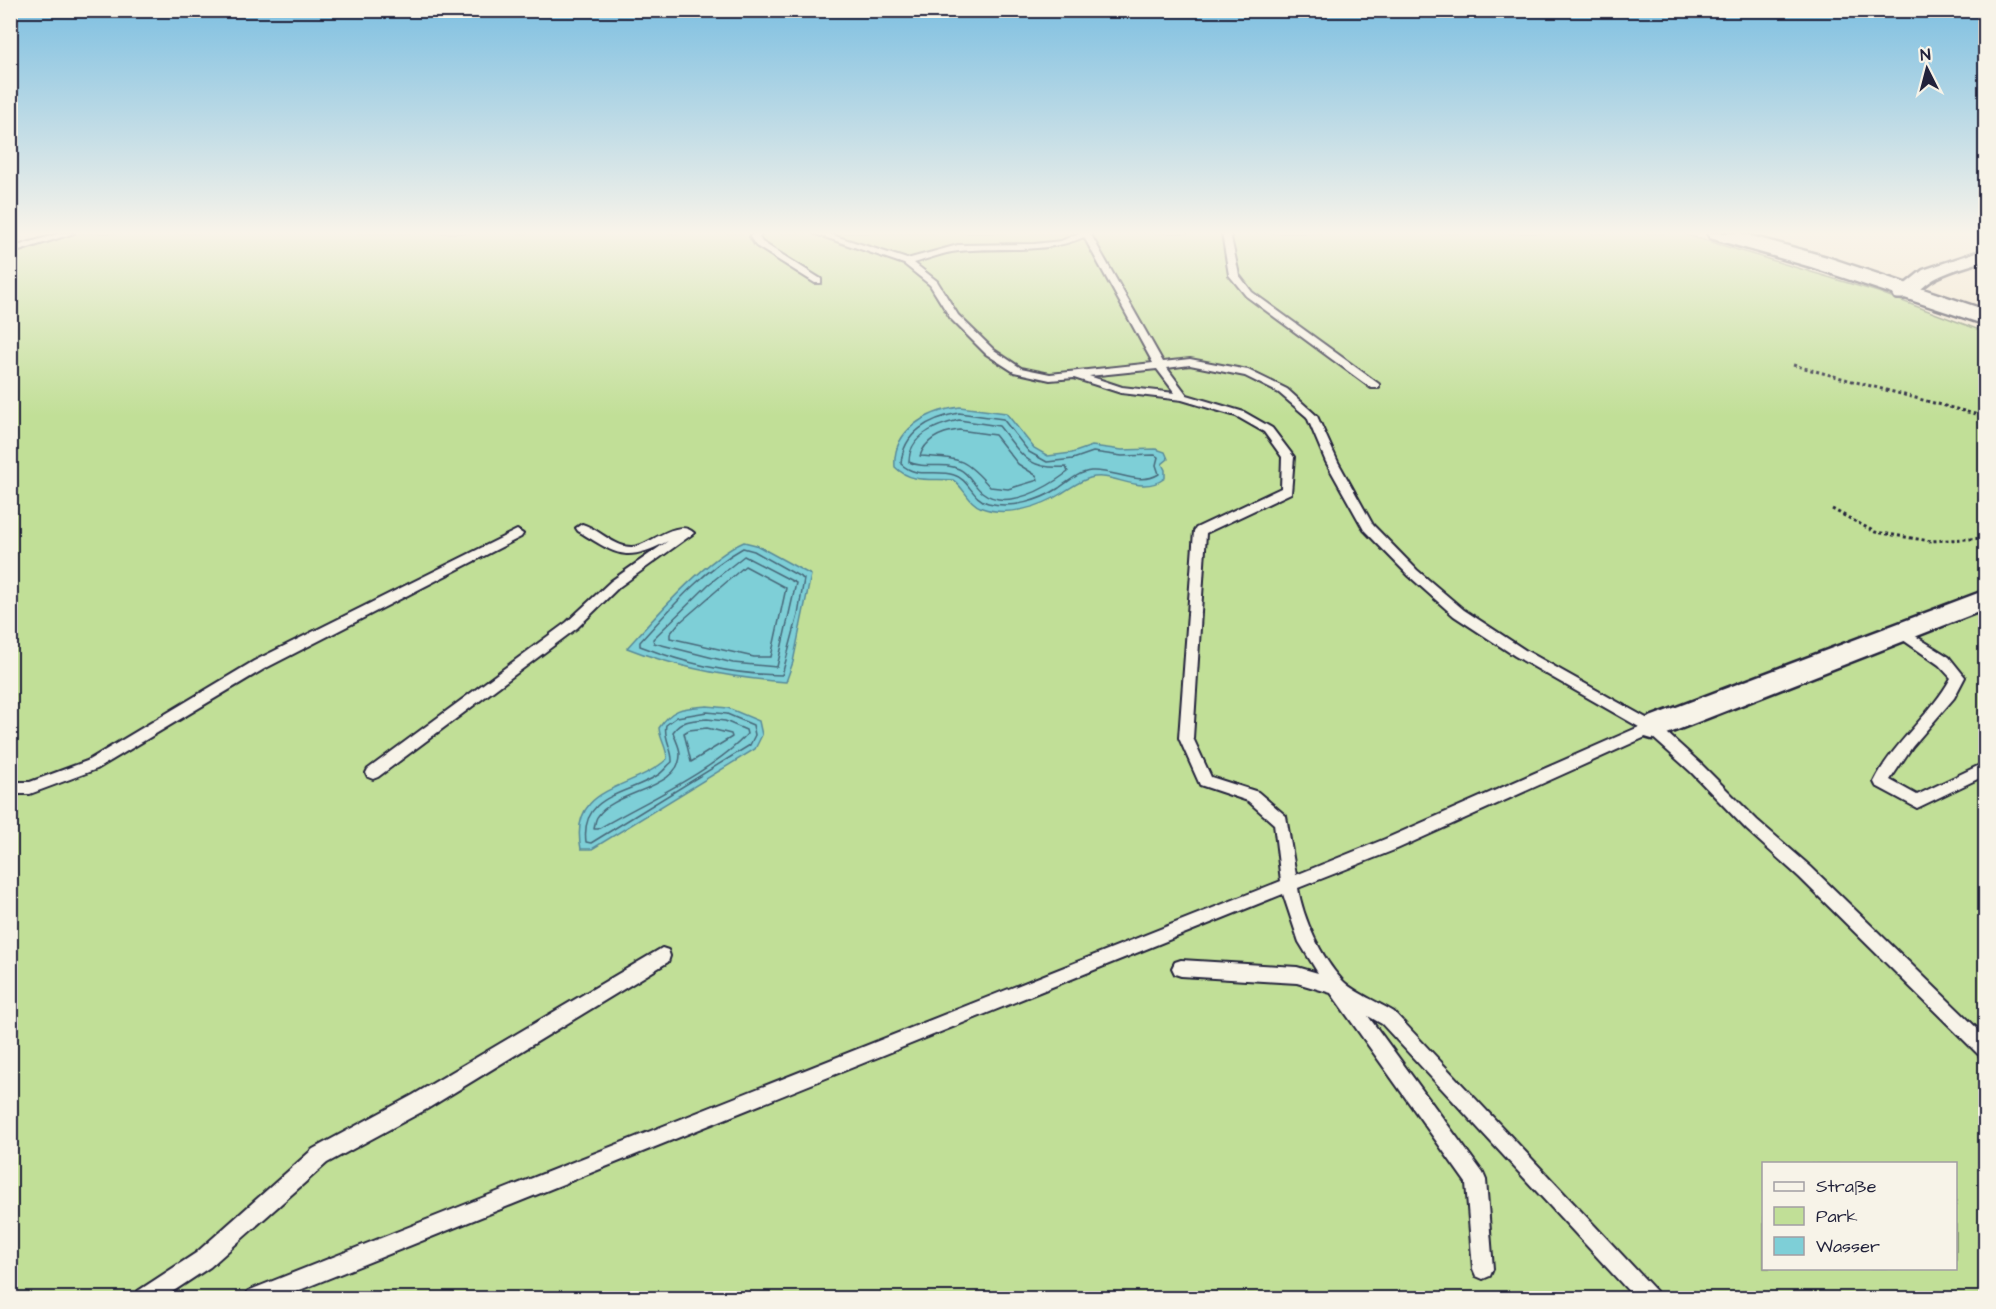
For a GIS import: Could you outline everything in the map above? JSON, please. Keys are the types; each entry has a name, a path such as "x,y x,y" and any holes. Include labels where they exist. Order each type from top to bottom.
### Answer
{"main road":[{"path":"1911,294 1986,318"}],"street":[{"path":"1652,728 1986,599"}],"lane":[{"path":"941,294 954,317 990,352 1018,370 1050,377 1190,362 1248,373 1283,391 1312,416 1332,462 1368,527 1413,573 1458,613 1520,653 1652,728 1696,768 1752,825 1805,872 1986,1050"},
{"path":"1120,294 1159,364 1183,397"},
{"path":"1249,294 1375,386"},
{"path":"1072,374 1121,390 1183,397 1240,414 1268,430 1287,457 1287,490 1200,531 1186,738 1205,781 1253,796 1281,821 1292,902 1307,942 1476,1179 1483,1269"},
{"path":"372,772 572,625 615,584 688,533 669,534 643,549 632,552 617,547 582,528"},
{"path":"10,788 30,788 92,765 260,665 517,534"},
{"path":"1901,632 1944,661 1958,677 1949,694 1907,743 1881,782 1917,802 1986,768"},
{"path":"263,1297 1391,844 1652,728"},
{"path":"145,1299 202,1260 320,1156 420,1102 662,956"},
{"path":"1181,968 1297,975 1337,987 1388,1018 1649,1299"}],"path":[{"path":"1793,365 1986,417"},
{"path":"1832,508 1875,532 1930,541 1986,538"}],"green space":[{"path":"11,294 1884,294 1985,332 1985,1298 11,1298"}],"water":[{"path":"960,407 1006,413 1034,448 1048,456 1072,453 1092,446 1122,450 1156,449 1165,452 1168,459 1162,464 1165,478 1156,483 1137,485 1108,478 1090,478 1044,503 1013,511 992,511 977,506 953,480 915,478 895,467 899,443 914,425 936,413"},
{"path":"744,542 756,545 811,575 793,662 786,682 706,671 627,648 697,575 713,561"},
{"path":"707,706 728,708 759,721 762,735 755,749 592,849 581,849 580,828 584,812 593,800 653,769 667,759 659,728 669,716 685,708"}]}
